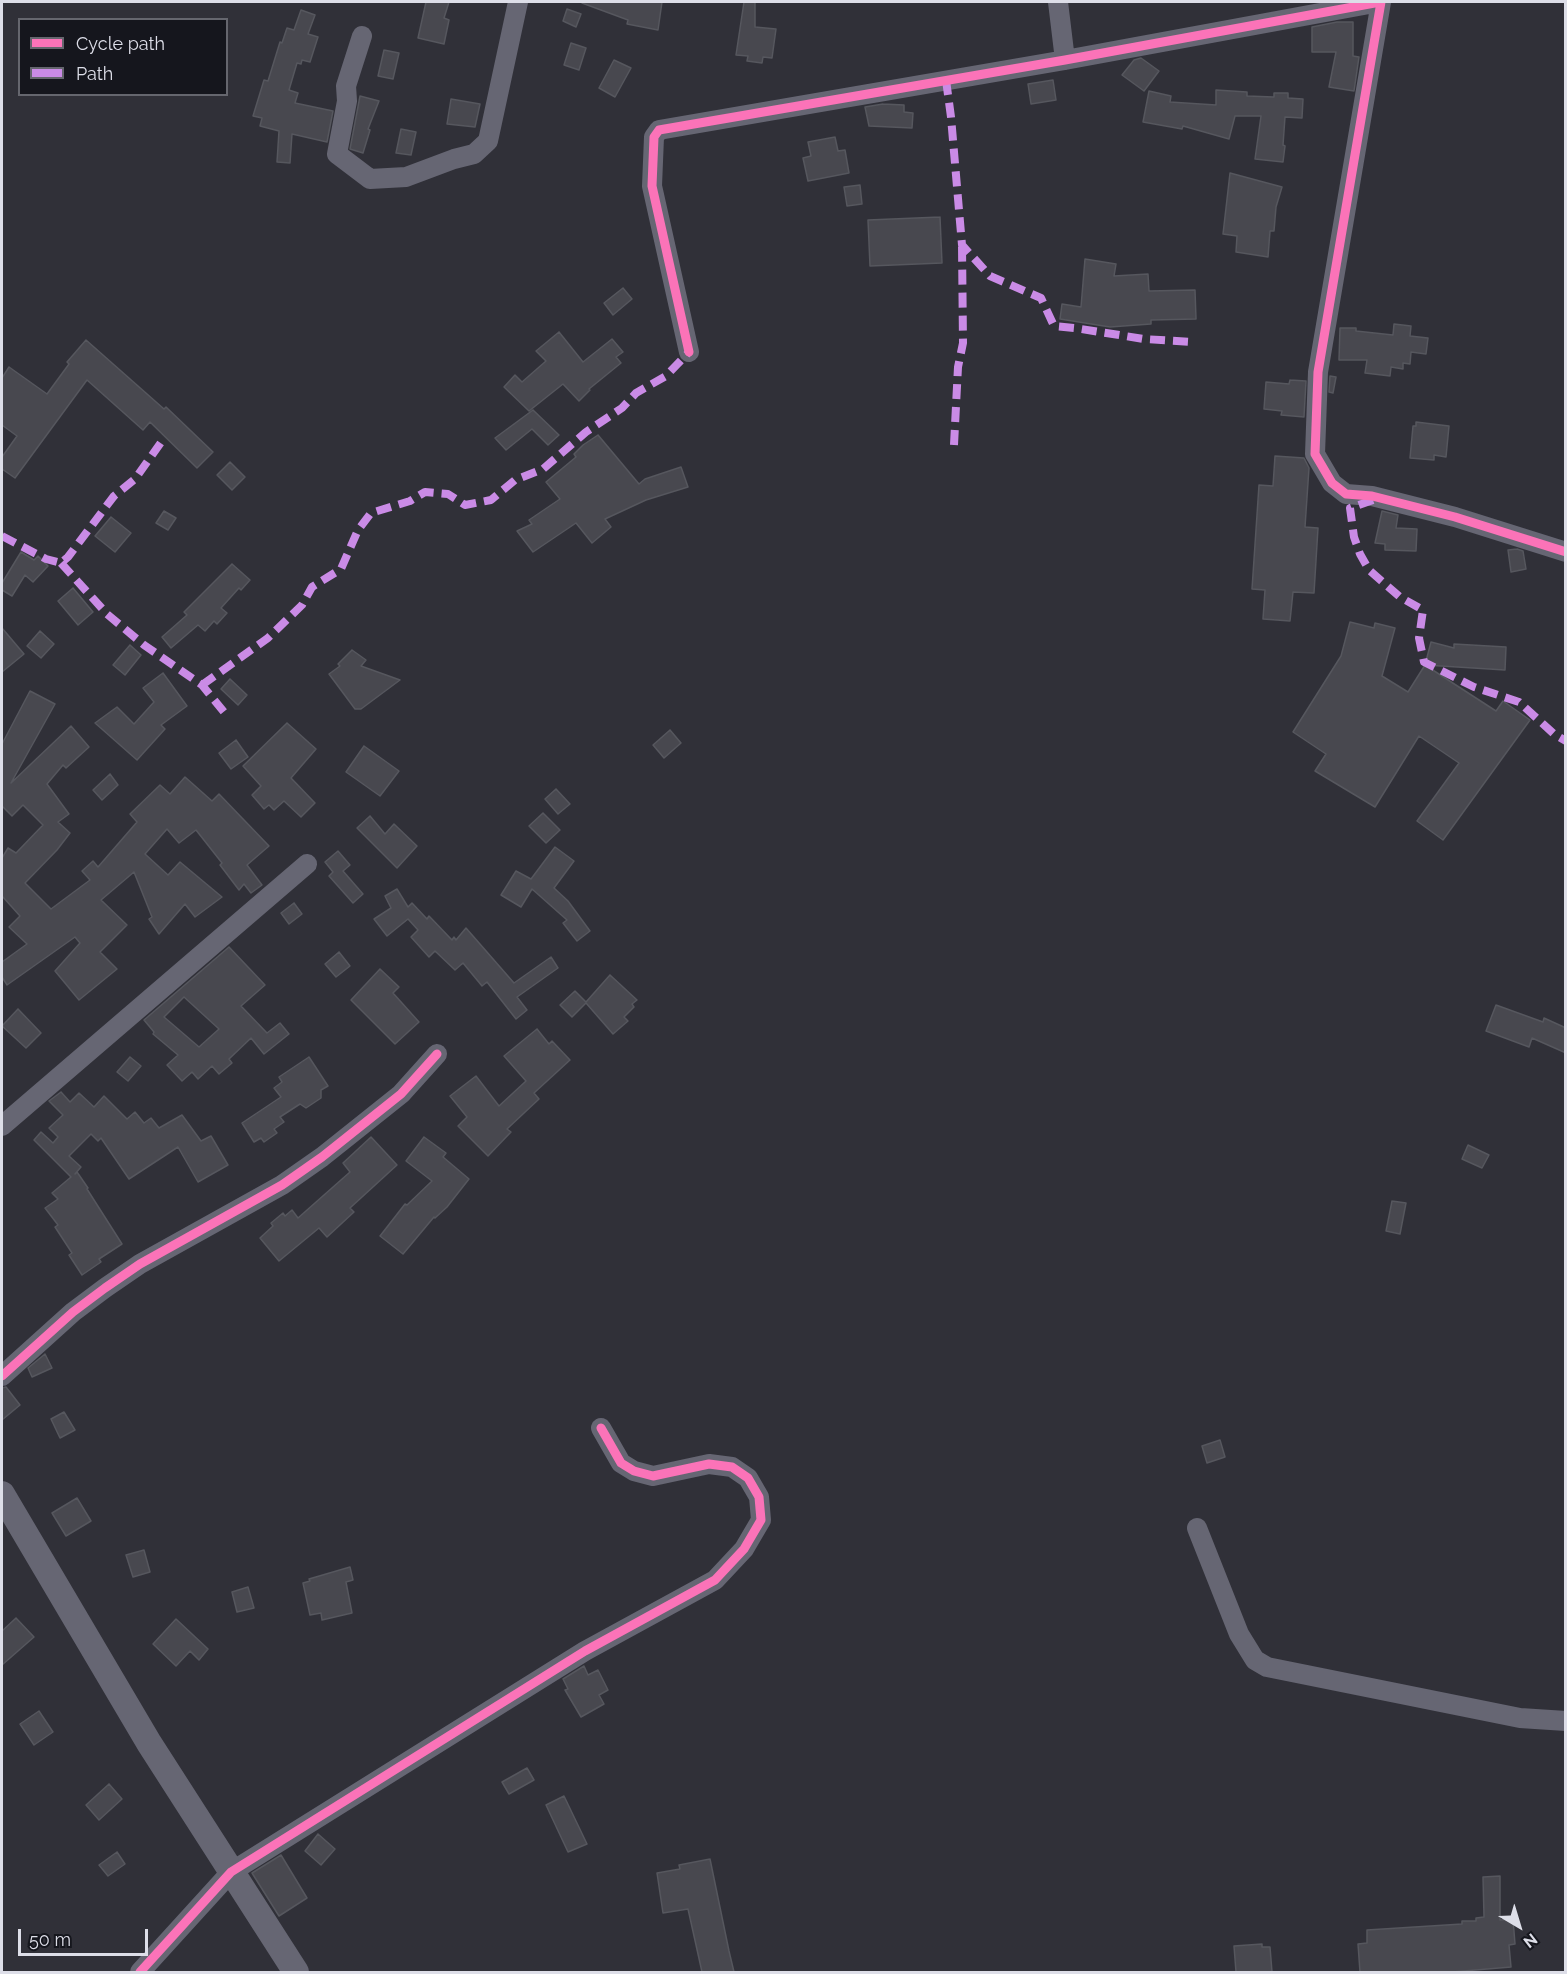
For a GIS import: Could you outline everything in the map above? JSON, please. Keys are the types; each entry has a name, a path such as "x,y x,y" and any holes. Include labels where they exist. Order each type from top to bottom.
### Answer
{"street":[{"path":"362,36 346,86 347,100 338,154 370,179 406,177 474,154 488,141 518,2"},
{"path":"1058,2 1065,60"},
{"path":"689,352 652,186 653,146 657,132 665,128 1065,60 1380,2 1318,372 1315,454 1332,483 1346,494 1372,496 1455,517 1566,552"},
{"path":"2,1126 308,864"},
{"path":"2,1376 73,1312 140,1264 282,1185 322,1157 401,1094 437,1054"},
{"path":"140,1972 231,1872 585,1651 715,1580 744,1549 761,1520 759,1497 748,1478 732,1467 709,1464 653,1476 634,1471 621,1463 601,1428"},
{"path":"2,1494 149,1743 296,1972"},
{"path":"1197,1528 1239,1634 1256,1660 1267,1667 1520,1718 1566,1721"}],"building":[{"path":"426,2 449,2 444,18 449,20 444,44 418,38"},
{"path":"582,2 662,2 658,30 627,24 628,20"},
{"path":"744,2 755,2 755,27 776,29 772,58 763,57 762,63 747,61 748,56 736,55"},
{"path":"567,9 581,14 576,27 563,21"},
{"path":"301,10 315,15 308,34 318,37 310,62 302,60 301,64 297,63 289,90 298,93 295,103 333,111 327,142 292,134 290,163 277,162 279,131 260,126 262,118 253,116 264,80 268,81 280,42 282,43 287,28 294,30"},
{"path":"1337,22 1353,22 1353,56 1359,57 1354,91 1329,87 1336,52 1312,52 1312,27"},
{"path":"571,43 586,48 579,70 564,65"},
{"path":"384,50 399,53 393,79 378,76"},
{"path":"1141,58 1159,71 1144,91 1122,75 1134,60"},
{"path":"614,60 631,68 615,97 599,88"},
{"path":"1053,80 1056,100 1031,104 1028,84"},
{"path":"1216,90 1247,92 1247,96 1274,97 1274,93 1288,93 1288,98 1303,99 1302,118 1285,117 1283,162 1255,159 1261,116 1235,116 1229,139 1183,126 1182,129 1143,122 1149,91 1171,96 1170,102 1216,105"},
{"path":"360,96 379,101 368,129 370,130 363,153 350,149"},
{"path":"451,99 480,104 475,127 447,124"},
{"path":"883,104 904,105 904,112 913,113 912,128 869,126 865,107"},
{"path":"401,129 416,132 411,155 396,153"},
{"path":"835,137 838,151 845,150 849,173 808,181 803,158 811,156 808,142"},
{"path":"1230,173 1282,187 1276,207 1274,231 1270,231 1268,257 1236,252 1237,236 1223,234"},
{"path":"860,185 862,204 847,206 844,187"},
{"path":"940,217 942,263 870,266 868,220"},
{"path":"1085,259 1116,264 1114,276 1148,274 1149,291 1195,290 1196,319 1151,320 1151,324 1110,327 1060,319 1062,304 1081,307"},
{"path":"623,288 632,299 613,315 604,303"},
{"path":"1394,324 1411,326 1410,336 1428,338 1426,354 1411,352 1410,364 1403,363 1403,369 1391,367 1390,376 1365,373 1367,360 1339,360 1340,328 1356,328 1356,331 1393,335"},
{"path":"559,332 583,362 612,339 623,352 616,357 621,363 589,389 579,401 563,384 529,411 504,387 515,375 522,382 546,361 536,351"},
{"path":"86,340 164,409 166,407 213,452 197,468 150,422 143,430 87,380 15,478 2,469 2,457 17,436 2,425 2,378 9,367 47,394 69,364 67,362"},
{"path":"1330,376 1336,377 1333,393 1329,392"},
{"path":"1290,380 1306,381 1304,417 1281,415 1282,411 1264,409 1266,382 1289,384"},
{"path":"533,410 559,435 548,445 532,429 506,450 495,438"},
{"path":"1416,422 1449,426 1446,457 1434,455 1434,460 1410,458 1413,426 1416,426"},
{"path":"598,435 639,484 645,479 681,467 688,487 646,500 605,519 611,527 592,543 576,523 533,552 517,531 532,524 529,520 560,499 546,482 576,457 574,454 583,445"},
{"path":"1275,456 1304,458 1309,468 1305,527 1318,528 1314,593 1293,592 1290,621 1263,619 1265,590 1252,589 1259,485 1273,486"},
{"path":"230,462 245,477 232,490 217,475"},
{"path":"164,511 176,518 168,530 156,523"},
{"path":"1382,511 1398,515 1396,528 1417,529 1416,551 1385,550 1385,544 1375,543"},
{"path":"111,517 131,533 115,552 95,536"},
{"path":"1508,550 1523,551 1526,569 1511,572"},
{"path":"21,552 34,560 38,556 48,566 33,582 25,575 12,596 2,590 2,583"},
{"path":"232,564 250,580 241,590 239,588 221,608 227,613 217,624 214,621 205,631 198,625 171,648 162,637 187,615 184,612"},
{"path":"73,588 93,612 78,625 58,601"},
{"path":"1350,622 1374,628 1375,623 1395,628 1382,676 1408,692 1425,665 1496,711 1503,701 1530,720 1443,840 1417,821 1459,763 1419,736 1375,807 1315,771 1326,754 1293,732 1341,656"},
{"path":"2,628 24,654 2,672"},
{"path":"40,631 54,644 41,658 27,646"},
{"path":"1431,642 1454,648 1454,644 1506,647 1505,670 1425,665"},
{"path":"130,645 141,655 125,675 113,665"},
{"path":"352,650 366,660 361,666 400,680 361,709 355,709 329,674 340,666 338,664"},
{"path":"163,673 187,706 161,725 165,729 137,760 95,723 117,707 134,724 154,702 143,688"},
{"path":"230,679 247,695 238,705 221,689"},
{"path":"30,691 55,704 11,783 71,726 89,747 66,768 63,765 47,784 69,814 58,822 70,833 25,883 51,909 90,880 82,871 93,861 98,867 137,822 130,814 160,785 170,794 185,777 212,801 219,794 269,846 247,865 262,885 251,893 244,884 239,890 220,865 222,863 196,830 179,843 167,829 145,854 168,875 180,862 222,897 195,917 185,904 159,934 149,919 152,917 134,872 101,900 127,925 100,952 117,969 79,1000 55,971 80,943 75,937 7,985 2,977 2,962 27,944 9,927 20,916 2,896 2,858 8,848 16,853 43,825 23,805 12,816 2,806 2,744"},
{"path":"287,723 316,749 291,778 315,803 301,817 284,801 274,810 269,805 264,809 252,795 261,786 243,766"},
{"path":"670,730 681,743 664,758 653,745"},
{"path":"236,740 248,757 231,769 219,753"},
{"path":"364,746 399,771 380,796 346,772"},
{"path":"110,774 118,785 102,800 93,790"},
{"path":"556,789 570,804 558,814 545,799"},
{"path":"543,813 560,830 546,843 529,826"},
{"path":"370,816 385,834 394,824 417,846 397,868 357,828"},
{"path":"555,847 574,861 554,888 568,901 590,931 577,941 563,923 567,920 532,889 521,907 501,895 516,871 531,879"},
{"path":"338,851 350,865 343,871 363,894 353,903 329,876 333,872 325,862"},
{"path":"397,889 408,907 412,903 427,919 429,916 452,940 454,937 456,940 466,928 514,983 551,957 558,968 517,997 527,1010 516,1019 487,982 482,986 463,963 455,970 435,951 429,957 411,937 418,930 408,919 387,936 374,919 391,908 385,896"},
{"path":"294,903 302,914 289,924 281,913"},
{"path":"229,947 265,985 241,1006 267,1033 280,1023 289,1034 264,1054 251,1038 229,1059 232,1063 219,1074 212,1066 198,1079 192,1072 182,1081 167,1065 178,1055 153,1034 154,1032 144,1020","holes":["184,997 219,1029 199,1047 164,1017"]},
{"path":"339,952 350,966 336,977 325,964"},
{"path":"380,969 399,987 393,993 419,1022 395,1044 351,1000"},
{"path":"610,975 637,1000 632,1004 634,1007 624,1017 628,1021 613,1034 586,1003 572,1017 560,1005 575,991 586,1002"},
{"path":"1496,1005 1543,1022 1544,1018 1566,1028 1566,1053 1532,1038 1529,1047 1486,1031"},
{"path":"18,1009 41,1033 26,1048 2,1026"},
{"path":"537,1029 549,1044 552,1041 570,1060 534,1093 539,1099 507,1129 511,1132 488,1156 458,1126 467,1117 450,1096 476,1076 499,1106 526,1081 504,1056"},
{"path":"130,1057 141,1066 128,1081 117,1072"},
{"path":"309,1057 328,1086 321,1090 321,1098 306,1108 300,1104 280,1117 284,1122 274,1129 277,1133 264,1142 261,1138 254,1142 242,1123 281,1097 274,1088 282,1082 279,1077"},
{"path":"61,1092 70,1102 79,1093 94,1107 104,1096 127,1119 135,1112 144,1123 151,1118 159,1128 182,1115 201,1141 211,1136 228,1165 198,1182 178,1147 129,1179 101,1138 98,1141 91,1134 69,1156 81,1167 75,1174 77,1172 88,1188 122,1244 99,1259 101,1262 82,1275 69,1255 72,1253 55,1227 58,1225 45,1208 58,1199 52,1193 71,1177 34,1140 41,1132 53,1143 58,1137 49,1128 63,1115 49,1101"},
{"path":"371,1137 397,1165 350,1208 354,1212 327,1237 319,1228 279,1261 260,1238 273,1226 271,1223 283,1213 285,1216 292,1210 298,1218 350,1172 343,1163"},
{"path":"424,1137 446,1153 443,1157 469,1179 447,1207 434,1217 403,1254 380,1236 405,1204 407,1205 432,1181 406,1161"},
{"path":"1468,1145 1489,1155 1482,1168 1462,1159"},
{"path":"1392,1201 1406,1203 1400,1234 1386,1231"},
{"path":"45,1354 52,1368 32,1377 28,1368"},
{"path":"6,1387 20,1405 2,1420 2,1388"},
{"path":"64,1412 75,1430 60,1438 51,1419"},
{"path":"1220,1440 1225,1457 1207,1463 1202,1446"},
{"path":"77,1498 91,1521 66,1536 52,1513"},
{"path":"144,1550 150,1572 133,1577 126,1555"},
{"path":"350,1567 353,1580 346,1582 352,1613 322,1620 321,1613 310,1615 303,1583 310,1581 309,1579"},
{"path":"248,1587 254,1608 237,1612 232,1592"},
{"path":"16,1618 34,1637 2,1665 2,1631"},
{"path":"176,1619 208,1649 199,1660 190,1651 176,1666 153,1644"},
{"path":"584,1666 588,1675 598,1670 608,1690 599,1695 604,1704 581,1717 565,1690 568,1689 563,1679"},
{"path":"39,1711 53,1732 34,1745 20,1724"},
{"path":"527,1768 534,1780 509,1794 502,1782"},
{"path":"109,1784 122,1799 99,1820 86,1805"},
{"path":"564,1796 587,1844 568,1852 546,1805"},
{"path":"318,1834 335,1849 321,1865 305,1851"},
{"path":"117,1852 125,1864 108,1876 99,1865"},
{"path":"281,1855 307,1898 279,1916 252,1873"},
{"path":"710,1859 734,1972 702,1972 688,1909 663,1913 657,1873 680,1869 679,1865"},
{"path":"1500,1876 1500,1920 1513,1919 1515,1944 1509,1945 1511,1967 1452,1972 1360,1972 1358,1944 1367,1943 1367,1930 1462,1924 1462,1921 1476,1921 1476,1918 1484,1917 1483,1877"},
{"path":"1262,1944 1262,1947 1270,1947 1272,1972 1236,1972 1234,1946"}],"marked path":[{"path":"946,80 962,245 990,276 1041,298 1054,326 1144,339 1192,342"},
{"path":"954,445 958,367 963,343 962,245"},
{"path":"202,685 268,638 302,605 312,587 341,569 358,530 371,513 410,501 425,492 448,494 465,505 491,500 515,480 543,469 586,432 622,408 636,393 666,376 689,352"},
{"path":"2,536 46,559 61,563 114,496 135,479 162,441"},
{"path":"1373,500 1350,508 1354,537 1369,570 1400,597 1423,610 1419,638 1424,662 1474,687 1519,702 1554,734 1566,741"},
{"path":"61,563 107,614 144,645 202,685 228,717"}],"cycle path":[{"path":"689,352 652,186 654,137 659,130 1065,60 1380,2"},
{"path":"1381,2 1318,372 1315,454 1332,483 1346,494 1372,496 1455,517 1566,552"},
{"path":"2,1376 73,1312 140,1264 282,1185 322,1157 401,1094 437,1054"},
{"path":"140,1972 231,1872 585,1651 715,1580 744,1549 761,1520 759,1497 748,1478 732,1467 709,1464 653,1476 634,1471 621,1463 601,1428"}]}
